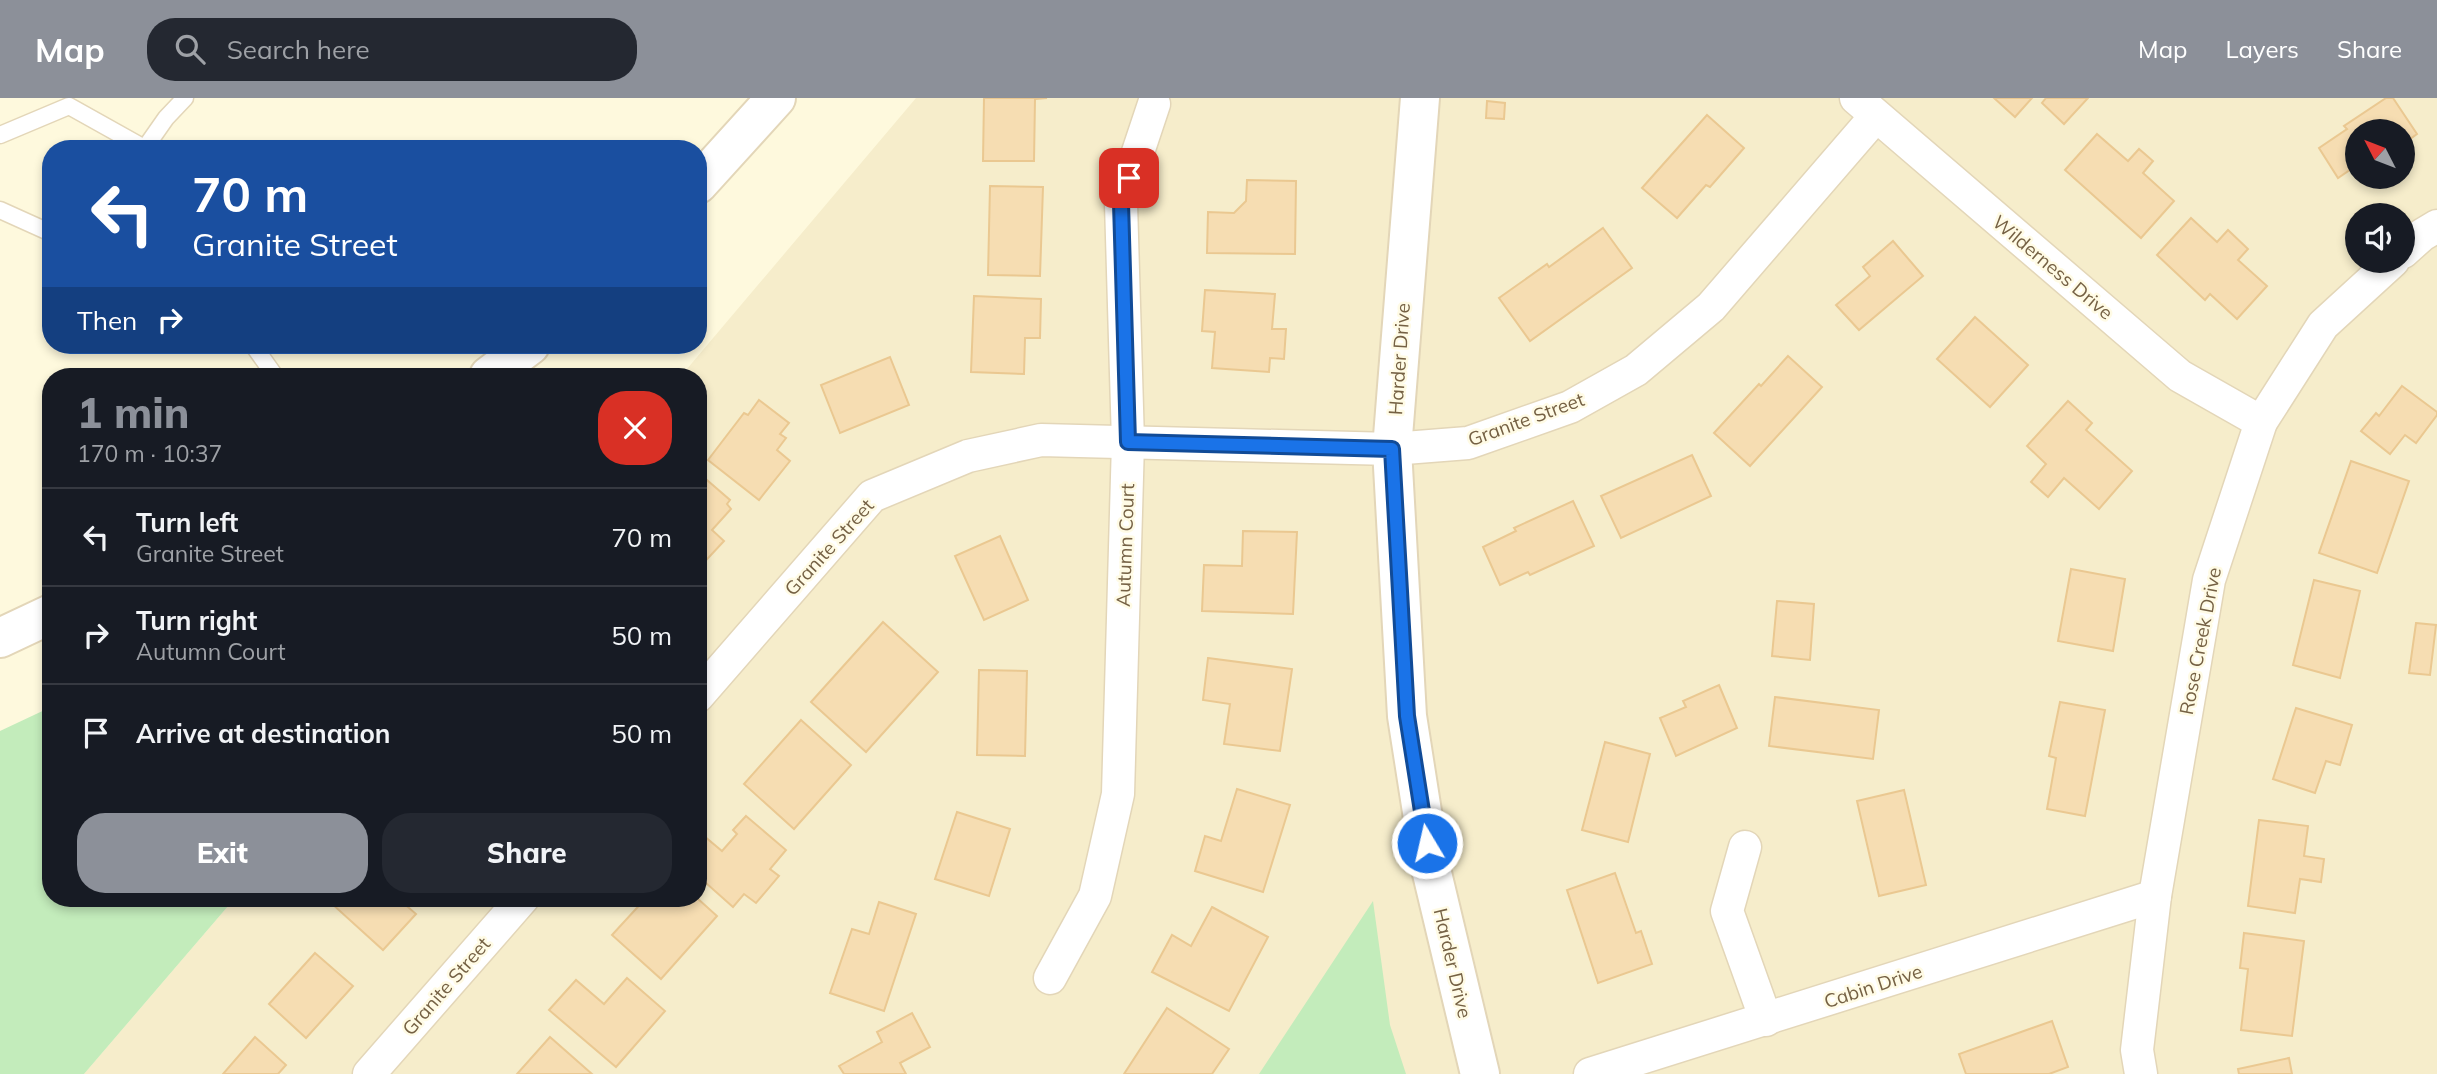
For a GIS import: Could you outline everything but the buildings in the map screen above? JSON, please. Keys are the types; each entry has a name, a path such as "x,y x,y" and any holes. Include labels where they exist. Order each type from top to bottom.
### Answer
{"street":[{"path":"707,174 776,98"},
{"name":"Harder Drive","path":"1420,98 1392,449 1407,716 1431,869 1480,1074"},
{"name":"Autumn Court","path":"1050,978 1095,896 1118,794 1128,442 1121,203 1154,104"},
{"name":"Granite Street","path":"707,686 872,496 968,456 1041,440 1392,449 1468,443 1570,407 1636,370 1711,307 1866,107"},
{"name":"Wilderness Drive","path":"1866,107 2180,376 2261,422"},
{"path":"2415,241 2437,226"},
{"name":"Rose Creek Drive","path":"2141,1074 2137,1050 2155,896 2208,580 2261,422 2323,325 2380,273"},
{"path":"500,368 518,354"},
{"path":"0,638 42,618"},
{"path":"1745,847 1727,911 1766,1020"},
{"name":"Cabin Drive","path":"1590,1074 2155,896"},
{"name":"Granite Street","path":"369,1074 515,907"}],"lane":[{"path":"151,140 185,98"},
{"path":"0,135 69,106 131,140"},
{"path":"0,210 42,229"}],"shaded area":[{"path":"916,98 2437,98 2437,1074 84,1074 227,907 707,907 707,368 688,368 700,354 707,354 707,345"}],"green space":[{"path":"42,711 42,907 227,907 84,1074 0,1074 0,731"},
{"path":"1373,901 1390,1025 1406,1074 1259,1074"}],"route":[{"path":"1129,178 1121,203 1128,442 1392,449 1407,716 1427,843"}]}
